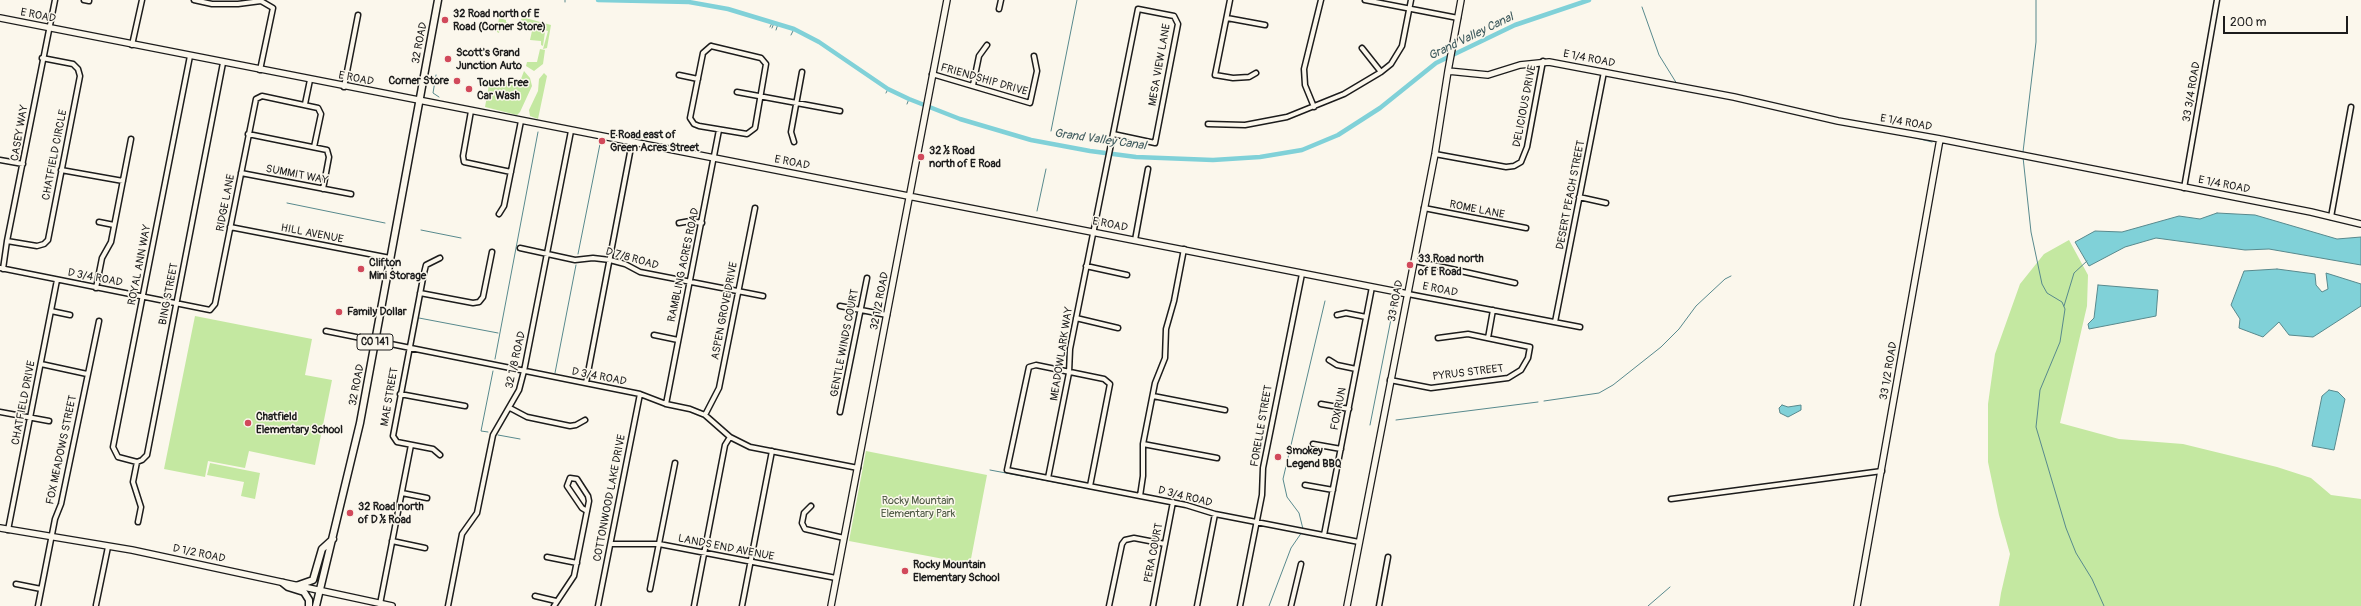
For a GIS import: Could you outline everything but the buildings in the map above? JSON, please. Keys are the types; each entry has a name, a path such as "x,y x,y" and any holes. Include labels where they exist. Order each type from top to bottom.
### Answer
{"main road":[{"name":"32 ROAD","path":"316,606 359,430 438,0"},
{"path":"296,586 313,580 322,549 333,539"},
{"path":"283,583 288,587 304,592 309,600 309,606"}],"street":[{"name":"CASEY WAY","path":"2,269 42,58 55,0"},
{"path":"132,45 142,0"},
{"path":"194,0 212,4 238,4 261,1 273,8 260,70"},
{"name":"32 1/2 ROAD","path":"831,606 887,315 908,196 947,0"},
{"path":"999,9 1000,0"},
{"path":"1230,0 1215,75 1249,77 1256,73"},
{"path":"1314,107 1305,85 1304,69 1321,0"},
{"path":"1365,0 1458,18"},
{"path":"1208,124 1245,125 1266,122 1314,107 1344,94 1381,72 1391,64 1402,46 1411,0"},
{"name":"33 ROAD","path":"1347,606 1390,380 1436,154 1449,64 1461,0"},
{"name":"33 3/4 ROAD","path":"2184,188 2217,0"},
{"name":"MESA VIEW LANE","path":"1107,161 1138,9 1174,16 1178,24 1155,143 1113,134"},
{"path":"344,86 358,15"},
{"name":"E ROAD","path":"0,18 310,80 1580,327"},
{"path":"1227,18 1265,25"},
{"path":"973,85 979,56 987,45"},
{"path":"708,47 715,47 760,58 766,64 755,128 751,132 741,135 699,126 692,121 690,114 698,79 704,53 708,47"},
{"path":"1362,48 1381,72"},
{"name":"ROYAL ANN WAY","path":"137,462 118,457 113,449 190,56"},
{"name":"FRIENDSHIP DRIVE","path":"932,74 1030,103 1037,71 1034,56"},
{"name":"CHATFIELD CIRCLE","path":"7,241 37,246 44,244 48,240 80,76 78,69 73,64 42,58"},
{"name":"E 1/4 ROAD","path":"1448,71 1488,75 1500,73 1520,65 1543,61 2361,224"},
{"name":"DELICIOUS DRIVE","path":"1436,154 1501,166 1514,166 1521,162 1527,147 1543,61"},
{"name":"BING STREET","path":"138,522 140,507 133,482 137,462 142,460 147,455 223,62"},
{"path":"794,142 791,132 802,72"},
{"name":"DESERT PEACH STREET","path":"1555,322 1604,72"},
{"path":"680,75 698,79"},
{"path":"310,80 305,104 320,110 314,147"},
{"path":"737,92 840,112"},
{"name":"RIDGE LANE","path":"210,310 215,304 254,102 258,97 262,96 305,104"},
{"path":"2332,217 2351,107"},
{"path":"472,111 463,156 464,162 511,172"},
{"path":"499,214 504,206 521,121"},
{"name":"RAMBLING ACRES ROAD","path":"666,404 719,130"},
{"name":"32 1/8 ROAD","path":"448,606 462,534 477,513 493,435 510,408 519,390 524,371 571,131"},
{"path":"248,134 314,147 328,152 329,157 324,189"},
{"path":"96,288 100,263 111,242 131,139"},
{"name":"33 1/2 ROAD","path":"1857,606 1940,139"},
{"path":"586,383 632,142"},
{"path":"0,160 23,164"},
{"name":"MEADOWLARK WAY","path":"1048,478 1069,373 1070,349 1107,161"},
{"path":"1135,240 1148,169"},
{"path":"61,170 123,181"},
{"name":"SUMMIT WAY","path":"241,173 351,194"},
{"path":"1579,197 1606,203"},
{"name":"ASPEN GROVE DRIVE","path":"705,415 719,388 755,208"},
{"name":"ROME LANE","path":"1424,208 1526,228"},
{"path":"680,223 690,221 702,223"},
{"path":"99,222 114,225"},
{"name":"HILL AVENUE","path":"230,228 390,258"},
{"name":"D 7/8 ROAD","path":"520,248 574,260 593,258 610,260 624,264 640,272 763,296"},
{"path":"1140,496 1143,476 1143,444 1152,396 1165,358 1166,329 1174,302 1184,249"},
{"path":"420,293 473,303 479,302 483,297 492,252"},
{"name":"MAE STREET","path":"440,258 425,267 408,349 393,436 397,442 433,449 440,455"},
{"path":"1415,261 1515,282"},
{"path":"1086,266 1127,275"},
{"name":"D 3/4 ROAD","path":"2,269 210,310"},
{"name":"FORELLE STREET","path":"1240,606 1262,495 1263,468 1302,274"},
{"name":"GENTLE WINDS COURT","path":"840,412 867,278"},
{"name":"CHATFIELD DRIVE","path":"8,530 57,280"},
{"name":"FOX RUN","path":"1324,535 1372,286"},
{"path":"840,306 887,315"},
{"path":"1438,338 1468,334 1488,338 1493,310"},
{"path":"51,311 70,315"},
{"path":"1337,315 1346,313 1366,317"},
{"path":"1076,318 1118,328"},
{"name":"FOX MEADOWS STREET","path":"38,606 55,519 61,504 99,321"},
{"name":"D 3/4 ROAD","path":"326,332 640,394 666,404 690,409 705,415 730,437 745,445 858,468"},
{"path":"654,335 678,340"},
{"name":"PYRUS STREET","path":"1390,380 1431,388 1508,378 1521,370 1528,358 1530,346 1488,338"},
{"path":"1329,360 1337,365 1356,369"},
{"path":"41,364 87,374"},
{"name":"D 3/4 ROAD","path":"1069,373 1036,365 1029,367 1007,470 1173,502 1215,514 1359,542"},
{"path":"1069,373 1104,379 1110,384 1090,486"},
{"path":"400,394 464,406"},
{"name":"COTTONWOOD LAKE DRIVE","path":"598,606 640,394"},
{"path":"1152,396 1225,410"},
{"path":"1321,404 1349,409"},
{"path":"510,408 527,417 570,426 576,426 585,420"},
{"path":"0,412 49,421"},
{"path":"694,606 725,445 730,437"},
{"path":"1143,444 1217,458"},
{"path":"1313,444 1341,449"},
{"path":"380,604 411,445"},
{"path":"742,606 772,451"},
{"path":"650,589 675,463"},
{"path":"1671,499 1882,471"},
{"path":"554,606 556,601 572,581 587,511 588,496 577,479 570,478 567,486 582,508 587,511"},
{"path":"1305,485 1333,490"},
{"path":"402,493 427,498"},
{"name":"PERA COURT","path":"1153,606 1173,502"},
{"path":"810,506 804,513 802,523 805,529 844,538"},
{"path":"1197,606 1215,514"},
{"name":"D 1/2 ROAD","path":"0,528 212,566 296,586 392,606"},
{"path":"1109,606 1122,544 1125,540 1134,538 1165,544"},
{"path":"392,541 425,548"},
{"name":"LANDS END AVENUE","path":"611,544 659,544 836,578"},
{"path":"96,605 108,547"},
{"path":"547,557 577,563"},
{"path":"1379,606 1388,557"},
{"path":"1291,606 1301,564"},
{"path":"16,584 41,589"},
{"path":"535,596 556,601"}],"green space":[{"path":"522,17 551,25 547,48 543,49 548,31 531,26 530,31 526,30 526,22 521,20"},
{"path":"499,18 506,20 508,23 507,30 500,28 499,33 497,32"},
{"path":"536,30 545,32 543,46 541,45 541,41 530,40 532,31"},
{"path":"540,49 545,50 543,64 534,71 526,66 527,62 537,62"},
{"path":"524,71 530,78 532,86 520,112 517,115 485,107 490,79 519,84"},
{"path":"544,73 547,76 538,119 530,116 529,110 538,91 539,79"},
{"path":"2069,240 2088,275 2087,306 2060,423 2119,439 2183,444 2277,467 2311,478 2331,495 2361,499 2361,606 1999,606 2010,554 1999,515 1988,462 1988,404 1995,354 2020,284 2044,254"},
{"path":"195,316 312,339 305,375 332,380 315,465 249,451 245,468 208,461 205,477 164,469"},
{"name":"Rocky Mountain Elementary Park","path":"866,451 987,475 970,564 849,541"},
{"path":"210,463 260,473 255,499 241,496 244,482 207,475"}],"water":[{"path":"2217,213 2255,215 2337,239 2361,237 2361,265 2269,249 2245,250 2156,238 2125,247 2089,266 2075,242 2095,231 2122,232 2179,216 2200,219"},
{"path":"2277,269 2315,274 2316,285 2322,292 2328,289 2326,273 2361,284 2361,306 2313,337 2289,335 2279,322 2263,337 2239,328 2240,319 2231,305 2244,271"},
{"path":"2098,285 2158,290 2156,316 2089,329 2088,324 2094,318"},
{"path":"2329,390 2338,392 2345,399 2334,450 2312,446 2322,396"},
{"path":"1782,405 1788,407 1801,405 1801,410 1788,417 1780,413 1779,408"}],"waterway":[{"name":"Grand Valley Canal","path":"598,0 689,2 728,9 794,29 819,42 888,89 909,99 960,119 1031,140 1090,151 1136,157 1213,160 1260,157 1302,150 1338,135 1380,108 1436,63 1515,25 1589,0"},
{"path":"1051,131 1077,0"},
{"path":"2023,152 2036,42 2036,0"},
{"path":"1642,7 1659,55 1677,84"},
{"name":"Grand Valley Canal","path":"770,27 772,23"},
{"name":"Grand Valley Canal","path":"772,28 774,23"},
{"name":"Grand Valley Canal","path":"776,30 778,24"},
{"name":"Grand Valley Canal","path":"791,35 794,29"},
{"path":"436,75 433,93 439,97"},
{"name":"Grand Valley Canal","path":"886,93 888,89"},
{"name":"Grand Valley Canal","path":"907,104 909,99"},
{"path":"495,359 538,132"},
{"path":"1908,136 1932,142"},
{"path":"578,254 600,144"},
{"path":"2023,157 2031,232 2042,284 2047,293 2062,302 2065,309 2060,342 2040,390 2036,427 2066,528 2076,553 2092,579 2104,606"},
{"path":"1037,211 1046,169"},
{"path":"287,203 385,223"},
{"path":"421,230 461,238"},
{"path":"2064,306 2074,273 2087,261"},
{"path":"555,373 576,265"},
{"path":"1544,401 1599,393 1613,385 1661,347 1679,329 1696,306 1725,279 1731,276"},
{"path":"1370,425 1395,299"},
{"path":"1303,529 1299,513 1287,497 1283,479 1325,301"},
{"path":"419,318 498,333"},
{"path":"488,432 481,431 493,371"},
{"path":"1396,420 1538,402"},
{"path":"498,435 520,439"},
{"path":"990,470 1101,491"},
{"path":"1269,606 1291,548 1302,532"},
{"path":"1648,606 1670,587"}],"place":[{"name":"32 Road north of E Road (Corner Store)","path":"445,20"},
{"name":"Scott's Grand Junction Auto","path":"448,59"},
{"name":"Corner Store","path":"457,81"},
{"name":"Touch Free Car Wash","path":"469,89"},
{"name":"E Road east of Green Acres Street","path":"602,141"},
{"name":"32 ½ Road north of E Road","path":"921,157"},
{"name":"33 Road north of E Road","path":"1410,265"},
{"name":"Clifton Mini Storage","path":"361,269"},
{"name":"Family Dollar","path":"339,312"},
{"name":"Chatfield Elementary School","path":"248,423"},
{"name":"Smokey Legend BBQ","path":"1278,457"},
{"name":"32 Road north of D ½ Road","path":"350,513"},
{"name":"Rocky Mountain Elementary School","path":"905,571"}]}
